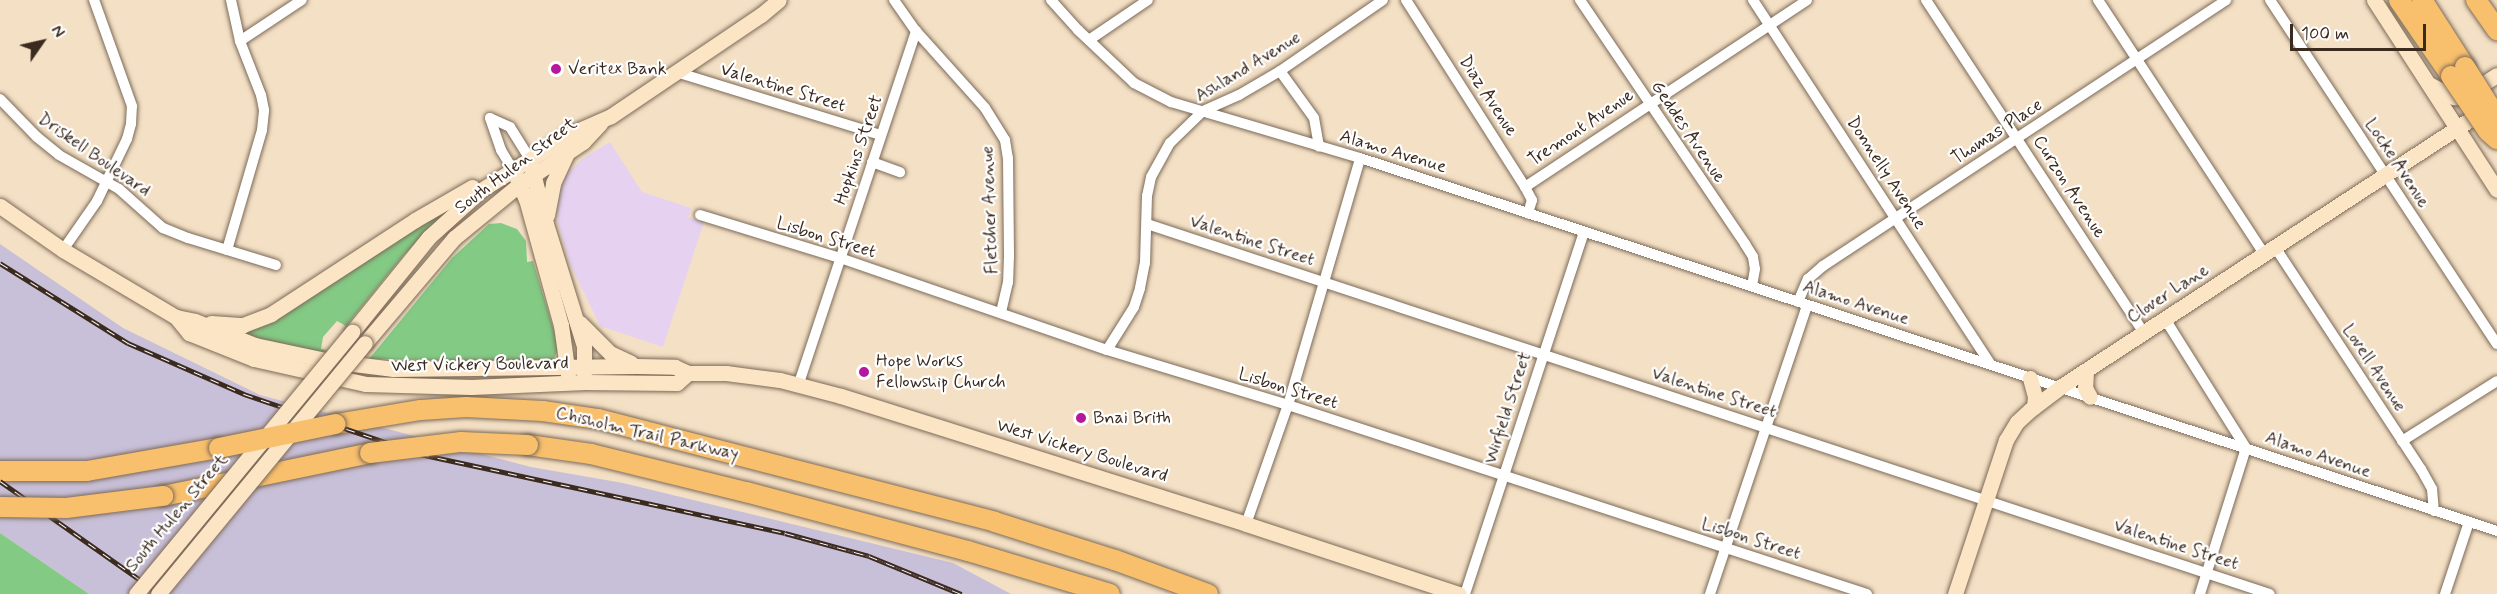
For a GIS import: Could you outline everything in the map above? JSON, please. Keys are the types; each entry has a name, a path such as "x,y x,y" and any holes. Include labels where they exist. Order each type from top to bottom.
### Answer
{"highway":[{"path":"2399,0 2497,118"},
{"path":"2422,0 2488,131 2497,139"},
{"path":"2476,0 2497,30"},
{"name":"Chisholm Trail Parkway","path":"0,471 87,471 421,410 487,407 531,410 608,422 995,522 1107,557 1208,594"},
{"name":"Chisholm Trail Parkway","path":"0,507 66,508 140,500 416,445 484,442 528,445 618,460 968,551 1110,594"}],"main road":[{"path":"604,120 779,0"},
{"path":"2374,0 2497,190"},
{"path":"2431,85 2454,97 2462,98 2497,75"},
{"name":"Clover Lane","path":"1955,594 2006,440 2017,423 2034,407 2060,387 2497,101"},
{"name":"South Hulen Street","path":"532,167 568,152 583,142 604,120"},
{"name":"South Hulen Street","path":"158,594 444,249 517,177 572,133 604,120"},
{"path":"2479,160 2479,146 2497,130"},
{"path":"546,224 553,183 568,152"},
{"path":"532,167 546,224 584,346 585,382"},
{"path":"195,321 243,325 257,321 415,220 489,178 517,177 561,325 568,365 567,383"},
{"name":"South Hulen Street","path":"136,594 429,237 481,190 517,177"},
{"name":"West Vickery Boulevard","path":"0,206 63,250 176,316 195,321 255,345 368,367 459,370 584,364 675,367 688,373 726,373 799,383 1246,524 1459,594"},
{"name":"West Vickery Boulevard","path":"176,316 189,333 254,359 366,384 471,387 585,382 677,383 688,373"},
{"path":"575,316 610,353 636,366"},
{"path":"2086,371 2085,388 2090,397"},
{"path":"2030,378 2035,397 2034,407"}],"street":[{"path":"63,250 107,183 127,139 132,106 94,0"},
{"path":"227,250 262,130 264,110 261,95 240,40 231,0"},
{"path":"240,40 302,0"},
{"name":"Fletcher Avenue","path":"894,0 916,31 985,108 1005,140 1008,158 1009,256 1008,282 1001,313"},
{"name":"Alamo Avenue","path":"1051,0 1134,83 1171,102 1360,158 2497,531"},
{"path":"1089,40 1148,0"},
{"name":"Ashland Avenue","path":"1107,350 1134,307 1144,263 1147,196 1157,162 1170,143 1203,111 1239,95 1280,70 1383,0"},
{"name":"Diaz Avenue","path":"1406,0 1525,186 1532,201 1528,213"},
{"name":"Geddes Avenue","path":"1580,0 1753,257 1755,269 1752,286"},
{"name":"Donnelly Avenue","path":"1753,0 1990,364"},
{"name":"Tremont Avenue","path":"1525,186 1807,0"},
{"name":"Curzon Avenue","path":"1926,0 2144,333"},
{"name":"Lovell Avenue","path":"2098,0 2402,441 2432,489 2434,511"},
{"name":"Thomas Place","path":"1710,594 1766,428 1808,279 1896,218 2226,0"},
{"name":"Locke Avenue","path":"2270,0 2497,344"},
{"name":"Hopkins Street","path":"799,383 916,31"},
{"path":"1280,70 1314,118 1319,147"},
{"name":"Valentine Street","path":"676,72 881,135"},
{"name":"Driskell Boulevard","path":"0,99 20,122 51,149 119,189 163,228 276,264"},
{"path":"517,177 501,150 490,118 510,127 532,167"},
{"path":"1246,524 1288,405 1360,158"},
{"path":"872,162 900,172"},
{"name":"Lisbon Street","path":"700,215 840,258 1107,350 1288,405 1867,594"},
{"name":"Valentine Street","path":"1147,224 2270,594"},
{"name":"Wirfield Street","path":"1465,594 1584,232"},
{"path":"2165,320 2246,448 2199,594"},
{"path":"2402,441 2497,381"},
{"path":"2445,594 2469,522"}],"shaded area":[{"path":"610,142 642,192 691,208 688,217 704,222 663,347 600,326 570,264 558,224 556,201 564,177 582,159"},
{"path":"0,244 123,328 260,395 531,467 623,483 953,563 1011,594 89,594 0,533"}],"green space":[{"path":"442,209 444,213 404,255 346,326 337,321 323,337 321,349 326,350 323,353 266,342 235,332 262,326 275,319"},
{"path":"501,223 517,229 526,241 527,262 533,261 555,334 558,350 554,358 548,362 369,359 452,258 489,224"},
{"path":"0,533 89,594 0,594"}],"railway":[{"path":"0,263 128,343 244,394 420,454 785,533 869,556 961,594"},
{"path":"0,481 160,594"}],"place":[{"name":"Veritex Bank","path":"556,69"},
{"name":"Hope Works Fellowship Church","path":"864,372"},
{"name":"Bnai Brith","path":"1081,418"}]}
